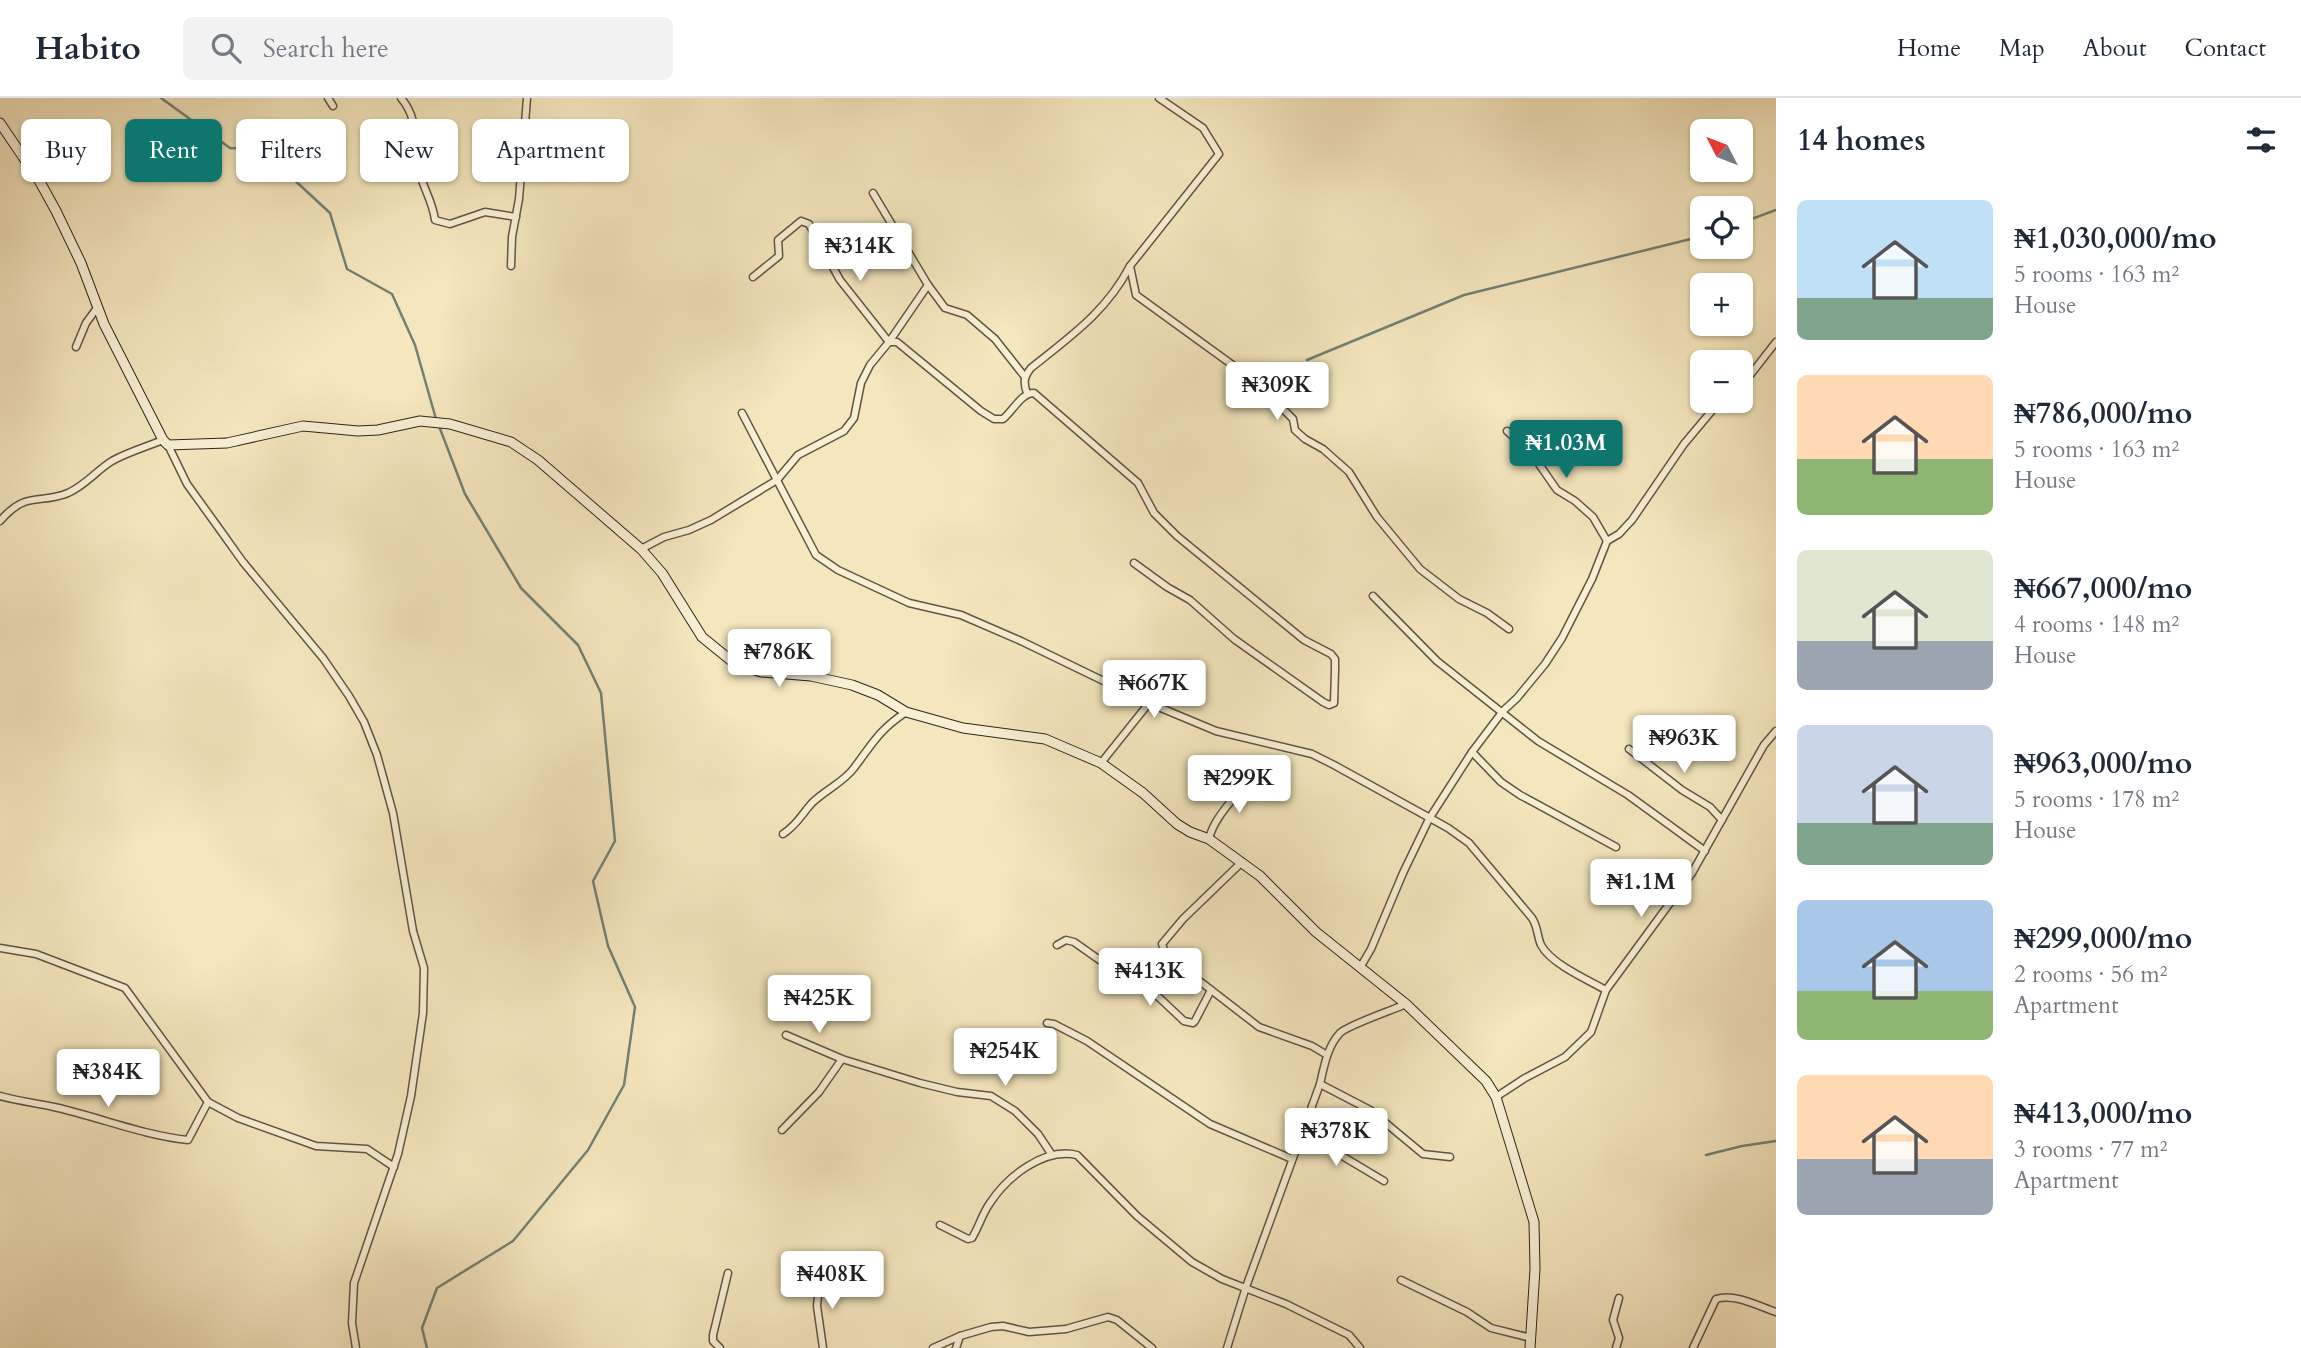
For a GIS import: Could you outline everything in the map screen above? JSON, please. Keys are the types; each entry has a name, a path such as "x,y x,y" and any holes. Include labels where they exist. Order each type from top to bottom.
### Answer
{"street":[{"path":"328,98 333,106"},
{"path":"401,98 416,131 418,170 434,209 435,220 450,225 485,212 516,217"},
{"path":"511,266 527,98"},
{"path":"1027,393 1025,377 1031,368 1095,317 1111,298 1130,266 1219,154 1203,128 1159,98"},
{"path":"0,123 50,200 81,263 97,308 187,484 336,675 364,722 383,772 413,931 424,968 423,1013 411,1096 394,1167 354,1283 352,1314 356,1348"},
{"path":"873,193 928,285 945,308 967,315 995,339 1025,377"},
{"path":"753,277 779,256 778,240 801,221 809,224 840,280 889,342"},
{"path":"1130,266 1136,295 1256,382 1293,419 1295,430 1304,439 1323,449 1349,472 1377,517 1420,569 1449,592 1509,629"},
{"path":"641,549 664,537 711,520 777,480 798,455 844,431 854,418 861,383 870,365 928,285"},
{"path":"76,347 86,323 97,308"},
{"path":"889,342 897,342 993,419 1003,419 1027,393 1034,393 1138,482 1154,513 1177,536 1304,640 1331,654 1335,659 1334,703 1329,705 1323,702 1269,665 1189,600 1134,563"},
{"path":"1753,371 1776,342"},
{"path":"742,413 816,555 838,570 909,603 961,615 1021,640 1149,704 1216,730 1312,754 1469,843 1532,918 1546,951 1570,970 1606,990"},
{"path":"1361,967 1367,959 1429,819 1472,752 1503,711 1545,664 1562,638 1592,579 1607,541 1619,534 1632,520 1684,444 1710,413"},
{"path":"0,521 15,506 28,500 69,492 110,463 165,442 227,443 303,426 358,431 378,430 420,421 450,424 516,444 641,549 663,573 702,637 734,663 761,672 811,676 852,685 877,695 906,712 963,728 1045,739 1101,763 1143,793 1177,824 1209,839 1260,876 1316,932 1406,1004 1486,1080 1496,1097 1534,1222 1535,1269 1531,1343 1491,1328 1467,1312 1401,1280"},
{"path":"1507,431 1536,460 1557,490 1575,500 1593,517 1607,541"},
{"path":"1373,596 1437,661 1547,748 1628,795 1705,851"},
{"path":"1101,763 1149,704"},
{"path":"783,834 798,824 811,804 853,771 878,733 906,712"},
{"path":"1496,1097 1565,1057 1582,1043 1597,1021 1606,990 1682,889 1764,745 1776,732"},
{"path":"1629,749 1682,790 1710,807 1722,820"},
{"path":"1472,752 1510,789 1616,847"},
{"path":"1209,839 1212,825 1233,802 1246,782"},
{"path":"1242,862 1183,919 1162,944 1166,955 1259,1027 1312,1046 1327,1055"},
{"path":"1057,945 1066,940 1074,942 1111,968 1151,990 1189,1023 1195,1021 1211,990"},
{"path":"0,948 36,954 125,988 208,1102 238,1118 316,1146 367,1149 394,1167"},
{"path":"1227,1348 1246,1287 1320,1084 1327,1055 1336,1038 1347,1028 1406,1004"},
{"path":"1047,1023 1087,1041 1210,1124 1292,1159"},
{"path":"786,1035 842,1059 920,1083 957,1092 991,1096 1023,1118 1052,1155"},
{"path":"782,1130 819,1092 842,1059"},
{"path":"1320,1084 1370,1110 1423,1154 1450,1157"},
{"path":"0,1096 55,1107 131,1129 188,1140 208,1102"},
{"path":"1302,1132 1384,1181"},
{"path":"940,1225 968,1239 972,1238 989,1204 1019,1171 1052,1155 1065,1152 1077,1155 1137,1216 1192,1262 1222,1279 1246,1287 1349,1335 1360,1348"},
{"path":"720,1348 713,1341 713,1335 728,1273"},
{"path":"820,1275 817,1306 823,1348"},
{"path":"1693,1348 1716,1299 1724,1296 1736,1298 1776,1312"},
{"path":"1616,1348 1619,1338 1613,1320 1619,1298"},
{"path":"933,1348 991,1327 1003,1326 1029,1332 1066,1329 1108,1317 1118,1320 1152,1348"},
{"path":"956,1348 960,1336"}],"waterway":[{"path":"161,98 230,148 253,149 289,175 330,213 347,269 392,294 415,345 436,419"},
{"path":"1753,219 1776,210"},
{"path":"1307,360 1464,295 1690,239"},
{"path":"427,1348 422,1328 437,1288 513,1241 588,1150 624,1085 635,1007 608,946 593,881 615,841 601,693 578,645 521,588 465,494 439,426"},
{"path":"1706,1155 1776,1141"}]}
